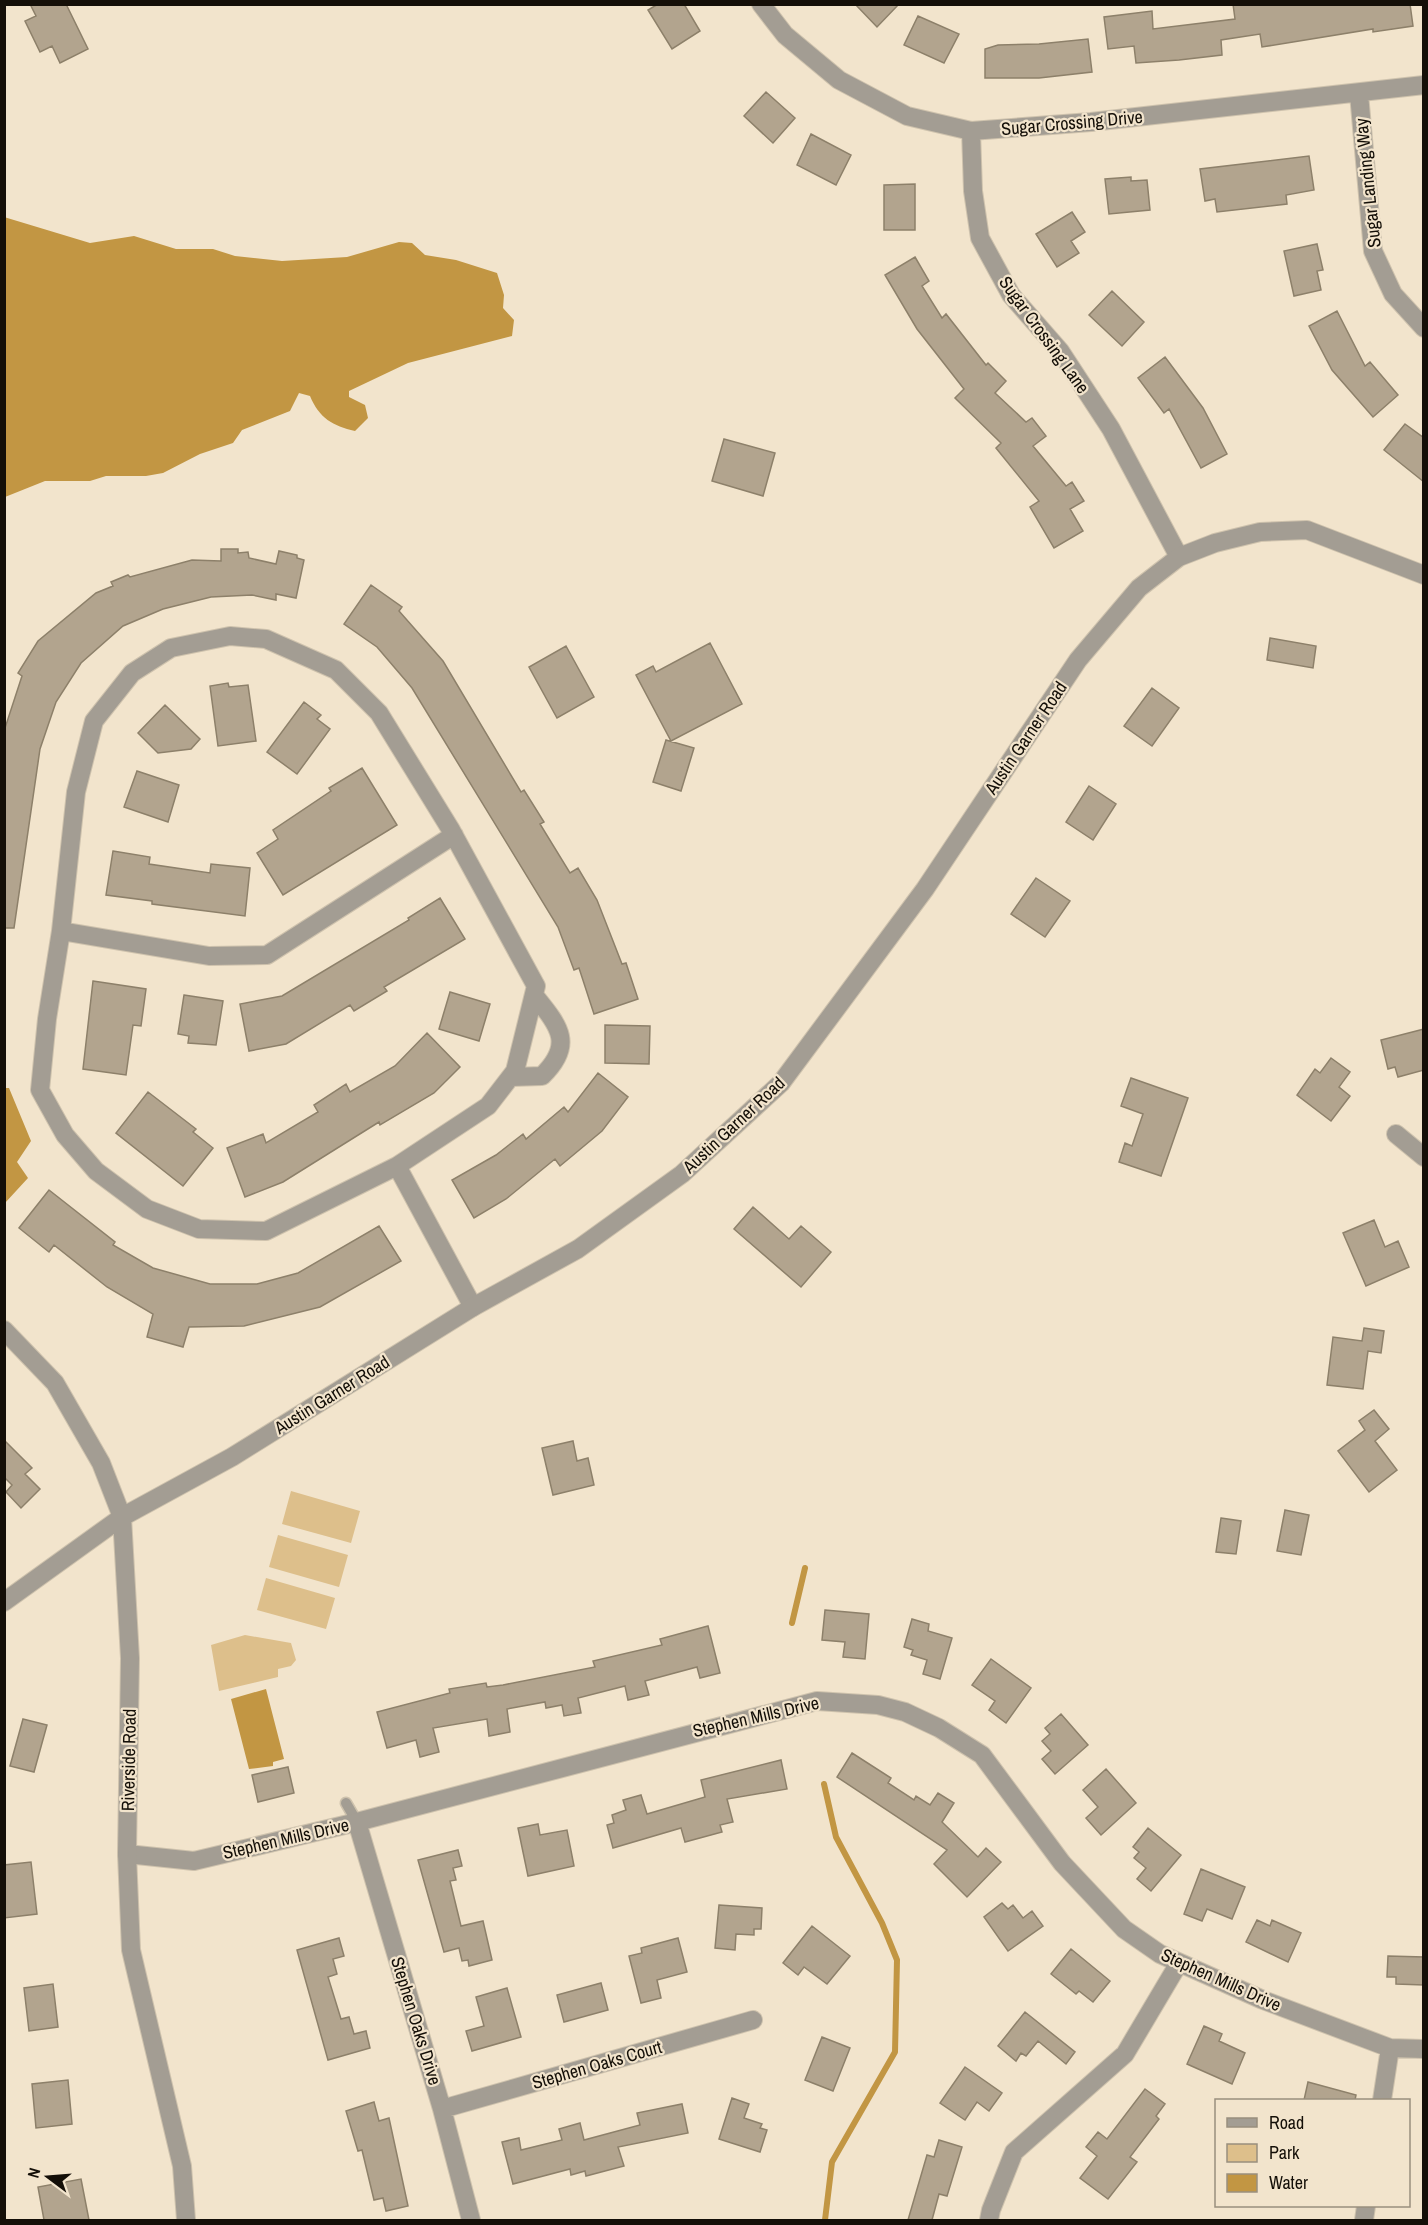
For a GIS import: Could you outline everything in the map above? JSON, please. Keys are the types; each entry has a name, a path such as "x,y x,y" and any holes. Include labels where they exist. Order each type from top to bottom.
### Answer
{"street":[{"name":"Sugar Crossing Drive","path":"761,4 785,34 839,80 907,116 970,131 1359,94 1424,85"},
{"name":"Sugar Landing Way","path":"1359,94 1373,251 1393,294 1424,328"},
{"name":"Sugar Crossing Lane","path":"970,131 973,191 980,237 1011,295 1060,351 1111,429 1179,557"},
{"name":"Austin Garner Road","path":"4,1602 122,1517 232,1457 473,1307 578,1249 682,1174 781,1083 925,888 1078,660 1139,588 1179,557 1215,543 1260,532 1307,530 1424,575"},
{"path":"230,636 266,639 336,670 379,713 454,835 536,986 515,1071 488,1106 397,1166 266,1231 199,1229 147,1209 96,1171 64,1135 40,1090 46,1019 61,931 76,792 94,721 132,673 171,648 230,636"},
{"path":"61,931 209,956 267,955 454,835"},
{"path":"511,1077 542,1076 557,1061 562,1037 552,1018 534,995"},
{"path":"1396,1134 1424,1157"},
{"path":"397,1166 473,1307"},
{"name":"Riverside Road","path":"4,1330 55,1383 101,1463 122,1517 130,1658 127,1854 131,1950 182,2166 186,2220"},
{"name":"Stephen Mills Drive","path":"127,1854 194,1861 357,1822 817,1701 878,1705 905,1712 939,1728 982,1755 1062,1863 1124,1929 1160,1954 1263,2000 1390,2048 1424,2049"},
{"name":"Stephen Oaks Drive","path":"357,1822 442,2109 471,2220"},
{"path":"989,2220 1014,2152 1125,2054 1179,1963"},
{"name":"Stephen Oaks Court","path":"442,2109 753,2020"},
{"path":"1382,2099 1390,2048"}],"lane":[{"path":"346,1803 357,1822"}],"green space":[{"path":"291,1491 360,1511 351,1543 282,1524"},
{"path":"278,1535 348,1555 339,1587 269,1567"},
{"path":"266,1578 335,1598 326,1629 257,1610"},
{"path":"245,1635 291,1643 296,1660 291,1666 278,1669 278,1677 219,1691 211,1645"}],"water":[{"path":"4,217 90,243 134,236 176,249 213,249 235,256 282,261 347,257 399,242 412,243 425,255 456,260 497,273 504,295 503,308 514,320 512,336 408,363 349,391 349,397 365,405 368,418 355,431 340,427 328,420 318,410 310,396 299,393 290,411 242,430 233,443 200,454 163,473 146,476 106,476 90,481 45,481 5,497"},
{"path":"5,1088 9,1088 31,1141 17,1162 28,1178 5,1203"},
{"path":"266,1689 284,1759 273,1762 273,1766 249,1769 231,1699"}],"building":[{"path":"30,4 66,4 88,49 60,63 52,46 40,52 25,21 36,16"},
{"path":"658,4 684,4 700,31 672,49 648,10"},
{"path":"855,4 899,4 877,27"},
{"path":"1233,4 1410,4 1413,26 1373,32 1373,29 1262,47 1260,34 1221,40 1222,55 1179,60 1136,63 1134,46 1108,49 1104,17 1152,11 1153,29 1235,19"},
{"path":"918,16 959,34 944,63 904,45"},
{"path":"1088,39 1092,72 1039,78 985,78 985,49 998,45"},
{"path":"766,92 795,118 773,143 744,116"},
{"path":"811,134 851,155 836,185 797,165"},
{"path":"1309,156 1314,190 1286,195 1287,204 1217,212 1215,199 1205,201 1200,169"},
{"path":"1131,177 1131,181 1147,180 1150,210 1109,214 1105,179"},
{"path":"915,184 915,230 884,230 884,185"},
{"path":"1072,212 1085,232 1071,241 1079,253 1057,267 1036,234"},
{"path":"1317,244 1323,270 1317,271 1321,290 1294,296 1284,251"},
{"path":"915,257 929,281 922,286 942,318 946,314 986,365 988,363 1006,381 995,393 1026,422 1032,418 1046,436 1033,446 1066,486 1072,482 1084,501 1070,509 1083,531 1054,548 1030,507 1039,501 996,448 1001,443 955,398 964,389 917,329 885,275"},
{"path":"1112,291 1144,322 1122,346 1089,315"},
{"path":"1337,311 1365,366 1370,362 1398,395 1373,417 1332,370 1309,326"},
{"path":"1165,357 1203,408 1227,454 1201,468 1169,409 1164,413 1138,378"},
{"path":"1405,424 1424,438 1424,482 1384,450"},
{"path":"724,439 775,453 763,496 712,481"},
{"path":"221,549 238,549 238,553 248,552 249,558 276,564 279,551 297,555 297,558 304,560 296,598 276,594 276,600 252,595 211,597 163,609 123,626 81,663 56,702 40,749 14,928 4,928 4,731 22,676 18,673 38,641 96,593 113,586 111,582 128,575 130,577 192,560 221,561"},
{"path":"371,585 402,607 399,611 443,661 521,792 524,790 544,822 540,824 570,873 578,868 597,900 622,964 626,963 638,999 594,1014 579,968 574,970 558,927 412,688 377,647 344,624"},
{"path":"1270,638 1316,646 1313,668 1267,660"},
{"path":"710,643 742,704 671,741 636,675 653,666 656,672"},
{"path":"566,646 594,697 557,718 529,667"},
{"path":"228,683 229,687 248,685 256,741 218,746 210,686"},
{"path":"1152,688 1179,708 1152,746 1124,726"},
{"path":"304,702 321,715 317,719 330,729 297,774 267,752"},
{"path":"165,705 200,739 191,749 158,753 138,733"},
{"path":"666,740 694,748 681,791 653,782"},
{"path":"362,768 397,825 283,895 257,853 278,839 273,830 331,791 329,788"},
{"path":"137,771 179,785 168,822 124,807"},
{"path":"1089,786 1116,804 1093,840 1066,822"},
{"path":"113,851 150,857 149,864 210,873 211,864 250,868 245,916 152,904 152,901 106,895"},
{"path":"1036,878 1070,901 1045,937 1011,914"},
{"path":"440,898 465,939 384,987 387,991 354,1011 350,1005 286,1044 249,1051 240,1004 282,996 409,920 408,918"},
{"path":"93,981 146,989 141,1026 133,1025 126,1075 83,1069"},
{"path":"450,992 490,1004 479,1041 439,1029"},
{"path":"184,995 223,1001 216,1045 188,1043 189,1036 178,1034"},
{"path":"605,1025 650,1026 649,1064 605,1063"},
{"path":"1424,1029 1424,1070 1398,1077 1395,1067 1388,1069 1381,1040"},
{"path":"427,1033 460,1067 434,1093 380,1125 379,1122 283,1182 245,1197 227,1148 263,1134 266,1143 318,1112 314,1105 346,1084 350,1092 395,1066"},
{"path":"1331,1058 1350,1072 1339,1087 1350,1096 1331,1121 1297,1095 1315,1069 1320,1073"},
{"path":"598,1073 628,1097 602,1131 560,1166 555,1159 506,1199 474,1218 452,1180 496,1155 523,1134 526,1139 564,1107 568,1112"},
{"path":"1131,1078 1188,1098 1161,1176 1119,1162 1125,1143 1132,1146 1143,1114 1121,1106"},
{"path":"148,1092 196,1129 193,1132 213,1148 183,1186 116,1133"},
{"path":"49,1190 115,1242 113,1245 153,1268 210,1284 257,1284 298,1273 379,1226 401,1261 320,1307 244,1326 189,1327 183,1347 147,1337 153,1314 107,1287 54,1245 49,1252 19,1228"},
{"path":"753,1207 789,1239 801,1226 831,1252 801,1287 734,1229"},
{"path":"1374,1220 1385,1247 1398,1241 1409,1267 1366,1286 1343,1233"},
{"path":"1364,1328 1384,1331 1381,1353 1368,1351 1363,1389 1327,1385 1333,1337 1362,1341"},
{"path":"1374,1410 1389,1429 1375,1441 1397,1470 1369,1492 1338,1451 1365,1430 1359,1421"},
{"path":"4,1440 32,1468 25,1474 40,1489 21,1508 6,1492 12,1485 4,1477"},
{"path":"573,1441 577,1461 588,1458 594,1485 553,1495 542,1448"},
{"path":"1285,1510 1309,1515 1301,1555 1277,1551"},
{"path":"1221,1518 1241,1521 1236,1554 1216,1552"},
{"path":"825,1610 869,1614 865,1659 843,1657 845,1642 822,1640"},
{"path":"912,1619 929,1624 928,1631 952,1638 940,1679 923,1674 927,1660 911,1655 913,1650 904,1647"},
{"path":"708,1626 720,1673 700,1678 697,1667 645,1681 649,1695 628,1700 625,1686 578,1698 581,1713 564,1716 562,1705 546,1708 545,1702 507,1709 510,1732 489,1736 487,1719 433,1728 439,1752 420,1757 416,1740 387,1748 377,1712 450,1693 449,1689 486,1683 487,1687 503,1685 595,1667 593,1661 662,1645 660,1639"},
{"path":"991,1659 1031,1688 1006,1723 989,1710 995,1701 972,1685"},
{"path":"1061,1714 1088,1745 1055,1774 1042,1759 1051,1751 1042,1741 1050,1734 1045,1728"},
{"path":"23,1719 47,1725 34,1772 10,1766"},
{"path":"852,1753 891,1778 888,1783 914,1800 916,1796 930,1805 938,1793 954,1803 942,1822 978,1857 986,1848 1001,1862 967,1897 934,1864 947,1850 837,1777"},
{"path":"781,1760 787,1789 727,1799 733,1822 720,1825 722,1832 685,1842 681,1828 613,1848 607,1825 614,1823 612,1815 626,1810 623,1800 641,1795 647,1814 705,1797 701,1780"},
{"path":"288,1767 294,1793 258,1802 252,1775"},
{"path":"1106,1769 1136,1803 1101,1835 1086,1818 1098,1807 1083,1790"},
{"path":"538,1824 540,1835 567,1830 574,1866 528,1876 518,1828"},
{"path":"1148,1828 1181,1855 1151,1891 1137,1879 1146,1868 1134,1858 1139,1852 1133,1847"},
{"path":"458,1850 462,1866 453,1868 456,1880 450,1881 461,1926 483,1921 492,1960 469,1966 468,1960 462,1961 459,1948 444,1952 418,1860"},
{"path":"31,1862 37,1914 4,1918 4,1865"},
{"path":"1201,1869 1245,1887 1232,1919 1207,1909 1202,1921 1184,1914"},
{"path":"1002,1903 1008,1909 1013,1905 1023,1918 1032,1911 1043,1926 1008,1951 984,1917"},
{"path":"719,1905 762,1908 761,1929 754,1929 754,1935 736,1934 735,1950 715,1948"},
{"path":"1257,1920 1270,1926 1272,1920 1301,1933 1288,1962 1246,1942"},
{"path":"812,1926 850,1956 827,1984 804,1967 798,1975 783,1963"},
{"path":"339,1938 344,1956 333,1959 337,1974 328,1977 341,2019 349,2017 354,2034 366,2031 370,2048 328,2060 297,1950"},
{"path":"678,1938 687,1972 657,1980 661,1998 641,2003 629,1956 642,1953 641,1948"},
{"path":"1071,1949 1110,1981 1093,2002 1079,1991 1076,1994 1051,1974"},
{"path":"1388,1956 1424,1957 1424,1985 1396,1984 1396,1977 1387,1977"},
{"path":"601,1983 608,2010 564,2022 557,1995"},
{"path":"53,1984 58,2027 29,2031 24,1988"},
{"path":"507,1988 521,2037 472,2051 466,2031 484,2026 476,1997"},
{"path":"1025,2012 1075,2052 1066,2064 1038,2041 1026,2056 1021,2053 1016,2061 998,2046"},
{"path":"1204,2026 1222,2034 1219,2041 1245,2053 1232,2084 1187,2064"},
{"path":"822,2037 850,2048 833,2091 805,2080"},
{"path":"965,2067 1002,2093 989,2111 977,2102 965,2120 940,2103"},
{"path":"68,2080 72,2124 36,2128 32,2084"},
{"path":"1308,2082 1356,2095 1355,2099 1304,2099"},
{"path":"1145,2089 1165,2104 1156,2116 1159,2119 1130,2157 1137,2162 1108,2199 1080,2178 1097,2156 1086,2147 1098,2132 1107,2139"},
{"path":"732,2098 749,2104 744,2118 762,2124 760,2128 767,2130 760,2152 719,2139"},
{"path":"374,2102 379,2121 389,2118 408,2206 386,2211 383,2198 374,2200 362,2150 358,2151 346,2111"},
{"path":"682,2104 688,2133 618,2147 624,2166 586,2176 585,2171 571,2175 570,2169 513,2184 502,2142 519,2138 521,2150 562,2140 559,2129 580,2123 584,2140 640,2125 637,2113"},
{"path":"939,2140 962,2147 947,2196 939,2194 932,2220 908,2220 927,2155 934,2157"},
{"path":"81,2179 89,2220 44,2220 38,2187"}],"waterway":[{"path":"792,1623 805,1568"},
{"path":"824,1784 836,1837 882,1923 897,1960 895,2052 832,2162 825,2220"}]}
